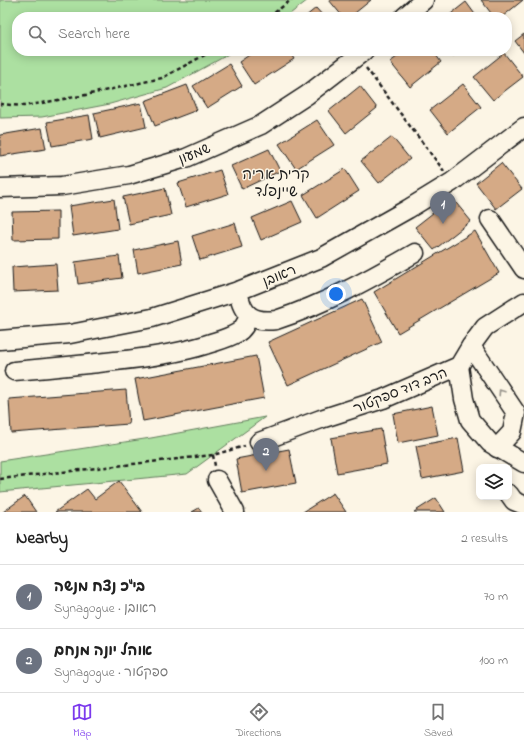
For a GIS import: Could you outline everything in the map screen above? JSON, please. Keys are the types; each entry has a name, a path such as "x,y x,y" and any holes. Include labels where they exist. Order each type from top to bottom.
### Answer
{"street":[{"path":"410,12 424,0"},
{"name":"שמעון","path":"0,188 62,186 129,175 186,158 261,125 307,95 358,56"},
{"name":"ראובן","path":"0,340 70,334 144,319 238,292 321,258 408,209 452,182 524,127"},
{"path":"490,219 524,269"},
{"path":"238,292 244,310 249,316 259,320 276,320 342,293 374,277 415,253"},
{"name":"הרב דוד ספקטור","path":"259,442 383,399 459,366 485,327 524,302"},
{"path":"14,371 130,360 193,348 224,339 237,333 245,326 249,316"},
{"path":"471,346 516,413 512,432 503,456"},
{"path":"459,366 464,400 470,420 503,456 524,462"},
{"path":"217,480 235,512"},
{"path":"512,498 514,501 524,505"}],"path":[{"path":"276,12 291,0"},
{"path":"0,104 24,106 81,96 162,78 203,56"},
{"path":"362,56 452,182"},
{"path":"0,479 213,455 259,442"}],"green space":[{"path":"0,0 308,0 292,12 12,12 12,56 225,56 167,88 110,104 42,117 0,118"},
{"path":"265,417 187,474 0,492 0,461 151,438"}],"building":[{"path":"329,0 371,0 356,12 339,12"},
{"path":"481,0 523,0 508,12 490,12"},
{"path":"466,2 473,12 453,12"},
{"path":"316,8 320,12 311,12"},
{"path":"524,34 524,53 515,41"},
{"path":"248,56 292,56 294,59 254,85 239,62"},
{"path":"398,56 437,56 441,62 410,87 390,62"},
{"path":"500,56 506,56 523,77 493,100 474,77"},
{"path":"229,64 242,86 207,108 193,86"},
{"path":"463,84 481,107 448,133 430,110"},
{"path":"187,85 197,110 155,126 145,101"},
{"path":"360,86 377,108 346,133 329,111"},
{"path":"141,103 146,127 100,138 94,113"},
{"path":"89,115 93,139 52,146 47,122"},
{"path":"317,120 334,145 296,169 279,144"},
{"path":"42,128 46,149 0,156 0,135"},
{"path":"392,137 410,159 379,183 361,161"},
{"path":"269,149 280,171 242,189 231,166"},
{"path":"501,163 522,189 496,209 476,183"},
{"path":"345,169 359,191 317,218 303,195"},
{"path":"220,170 228,194 186,207 178,183"},
{"path":"165,188 171,215 129,224 123,197"},
{"path":"452,198 471,221 434,250 415,227"},
{"path":"114,199 118,229 73,236 69,206"},
{"path":"292,201 302,222 261,240 252,218"},
{"path":"58,211 58,239 13,240 12,212"},
{"path":"235,223 242,247 200,260 192,236"},
{"path":"475,231 499,273 398,333 374,292"},
{"path":"178,241 182,264 138,273 134,250"},
{"path":"119,256 122,278 78,284 75,262"},
{"path":"56,264 58,290 13,292 12,267"},
{"path":"362,299 382,342 288,385 268,342"},
{"path":"256,356 264,398 143,421 135,379"},
{"path":"126,390 129,424 11,433 9,399"},
{"path":"432,406 438,435 398,443 393,414"},
{"path":"381,429 387,464 337,473 331,438"},
{"path":"458,438 464,471 422,479 416,446"},
{"path":"289,449 296,483 242,493 236,459"},
{"path":"119,481 142,512 55,512 87,489 95,499"},
{"path":"333,493 346,512 303,512"},
{"path":"25,496 36,512 3,512"},
{"path":"436,498 445,512 414,512"},
{"path":"199,508 202,512 192,512"}],"place":[{"name":"בי\"כ נצח מנשה","path":"443,224"},
{"name":"אוהל יונה מנחם","path":"266,471"}],"district":[{"name":"קרית אריה שיינפלד","path":"276,182"}]}
